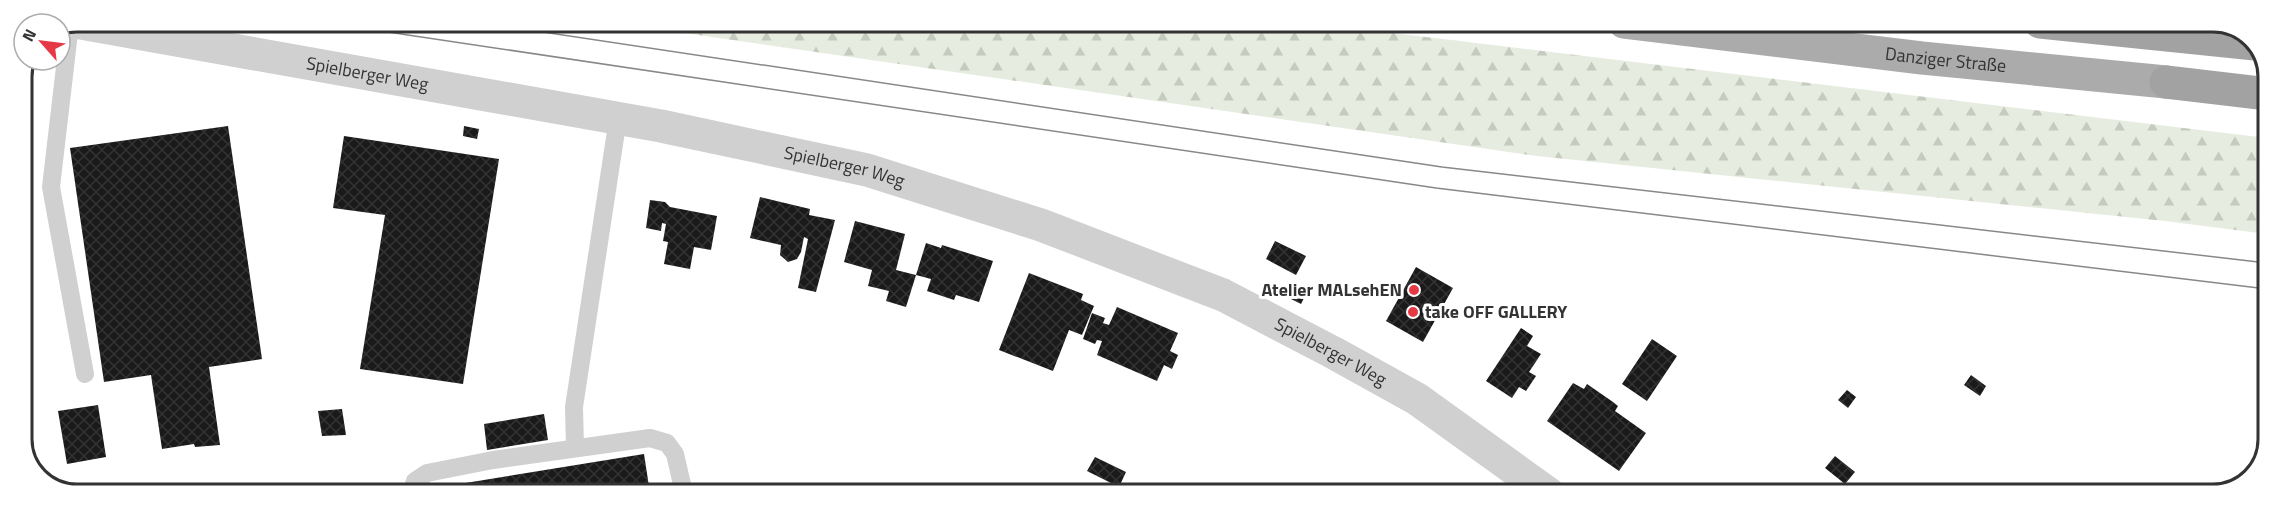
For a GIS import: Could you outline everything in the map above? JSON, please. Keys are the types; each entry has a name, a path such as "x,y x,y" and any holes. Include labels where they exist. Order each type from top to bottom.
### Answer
{"highway":[{"path":"2138,32 2242,43"},
{"name":"Danziger Straße","path":"2166,82 2257,93"}],"main road":[{"name":"Danziger Straße","path":"1707,32 1922,58 2166,82"}],"street":[{"name":"Spielberger Weg","path":"132,32 618,118 867,170 1041,225 1223,295 1334,353 1417,399 1535,484"}],"lane":[{"path":"64,72 51,187 85,374"},
{"path":"575,448 574,407 577,383 618,118"},
{"path":"414,484 428,473 493,460 650,438 667,443 675,454 682,484"}],"green space":[{"path":"677,32 1384,32 2257,137 2257,233 2165,221 1537,156"}],"building":[{"path":"228,126 262,359 209,367 220,445 195,447 194,444 162,449 151,375 104,382 70,148"},
{"path":"464,126 479,129 477,139 463,136"},
{"path":"344,136 499,159 463,384 360,369 385,215 333,208"},
{"path":"760,197 810,209 809,215 835,220 816,292 798,288 808,239 804,237 797,259 788,262 780,255 781,245 750,238"},
{"path":"650,200 665,202 670,207 717,216 711,250 694,247 690,269 664,264 668,242 663,241 666,224 662,223 661,231 646,228"},
{"path":"855,221 905,234 896,270 916,275 906,307 886,301 889,291 868,286 872,270 844,262"},
{"path":"1275,241 1306,256 1296,275 1266,259"},
{"path":"926,243 941,248 942,245 993,261 979,302 956,295 954,300 927,291 931,279 916,275"},
{"path":"1416,267 1453,288 1423,342 1386,321"},
{"path":"1029,273 1083,294 1081,300 1094,306 1082,335 1069,330 1053,371 999,350"},
{"path":"1291,289 1305,296 1301,304 1287,297"},
{"path":"1117,307 1178,333 1170,351 1178,355 1172,369 1164,365 1157,381 1097,355 1102,341 1097,340 1095,344 1083,339 1092,313 1105,318 1103,323 1109,325"},
{"path":"1521,328 1533,336 1527,346 1541,354 1529,372 1536,376 1526,391 1519,387 1512,398 1486,381"},
{"path":"1652,339 1677,356 1647,401 1622,384"},
{"path":"1971,375 1986,386 1980,396 1964,385"},
{"path":"1573,383 1584,389 1587,384 1618,406 1615,411 1646,433 1619,471 1547,421"},
{"path":"1847,390 1856,397 1848,408 1838,400"},
{"path":"98,405 106,457 67,464 58,411"},
{"path":"342,409 346,435 322,436 318,411"},
{"path":"544,414 548,440 487,450 484,424"},
{"path":"644,454 649,484 459,484"},
{"path":"1835,456 1855,472 1845,484 1825,468"},
{"path":"1095,457 1126,472 1120,484 1113,484 1087,471"}],"tram line":[{"path":"388,32 1436,188 2258,288"},
{"path":"543,32 1442,167 2258,262"}],"place":[{"name":"Atelier MALsehEN","path":"1414,290"},
{"name":"take OFF GALLERY","path":"1413,312"}]}
